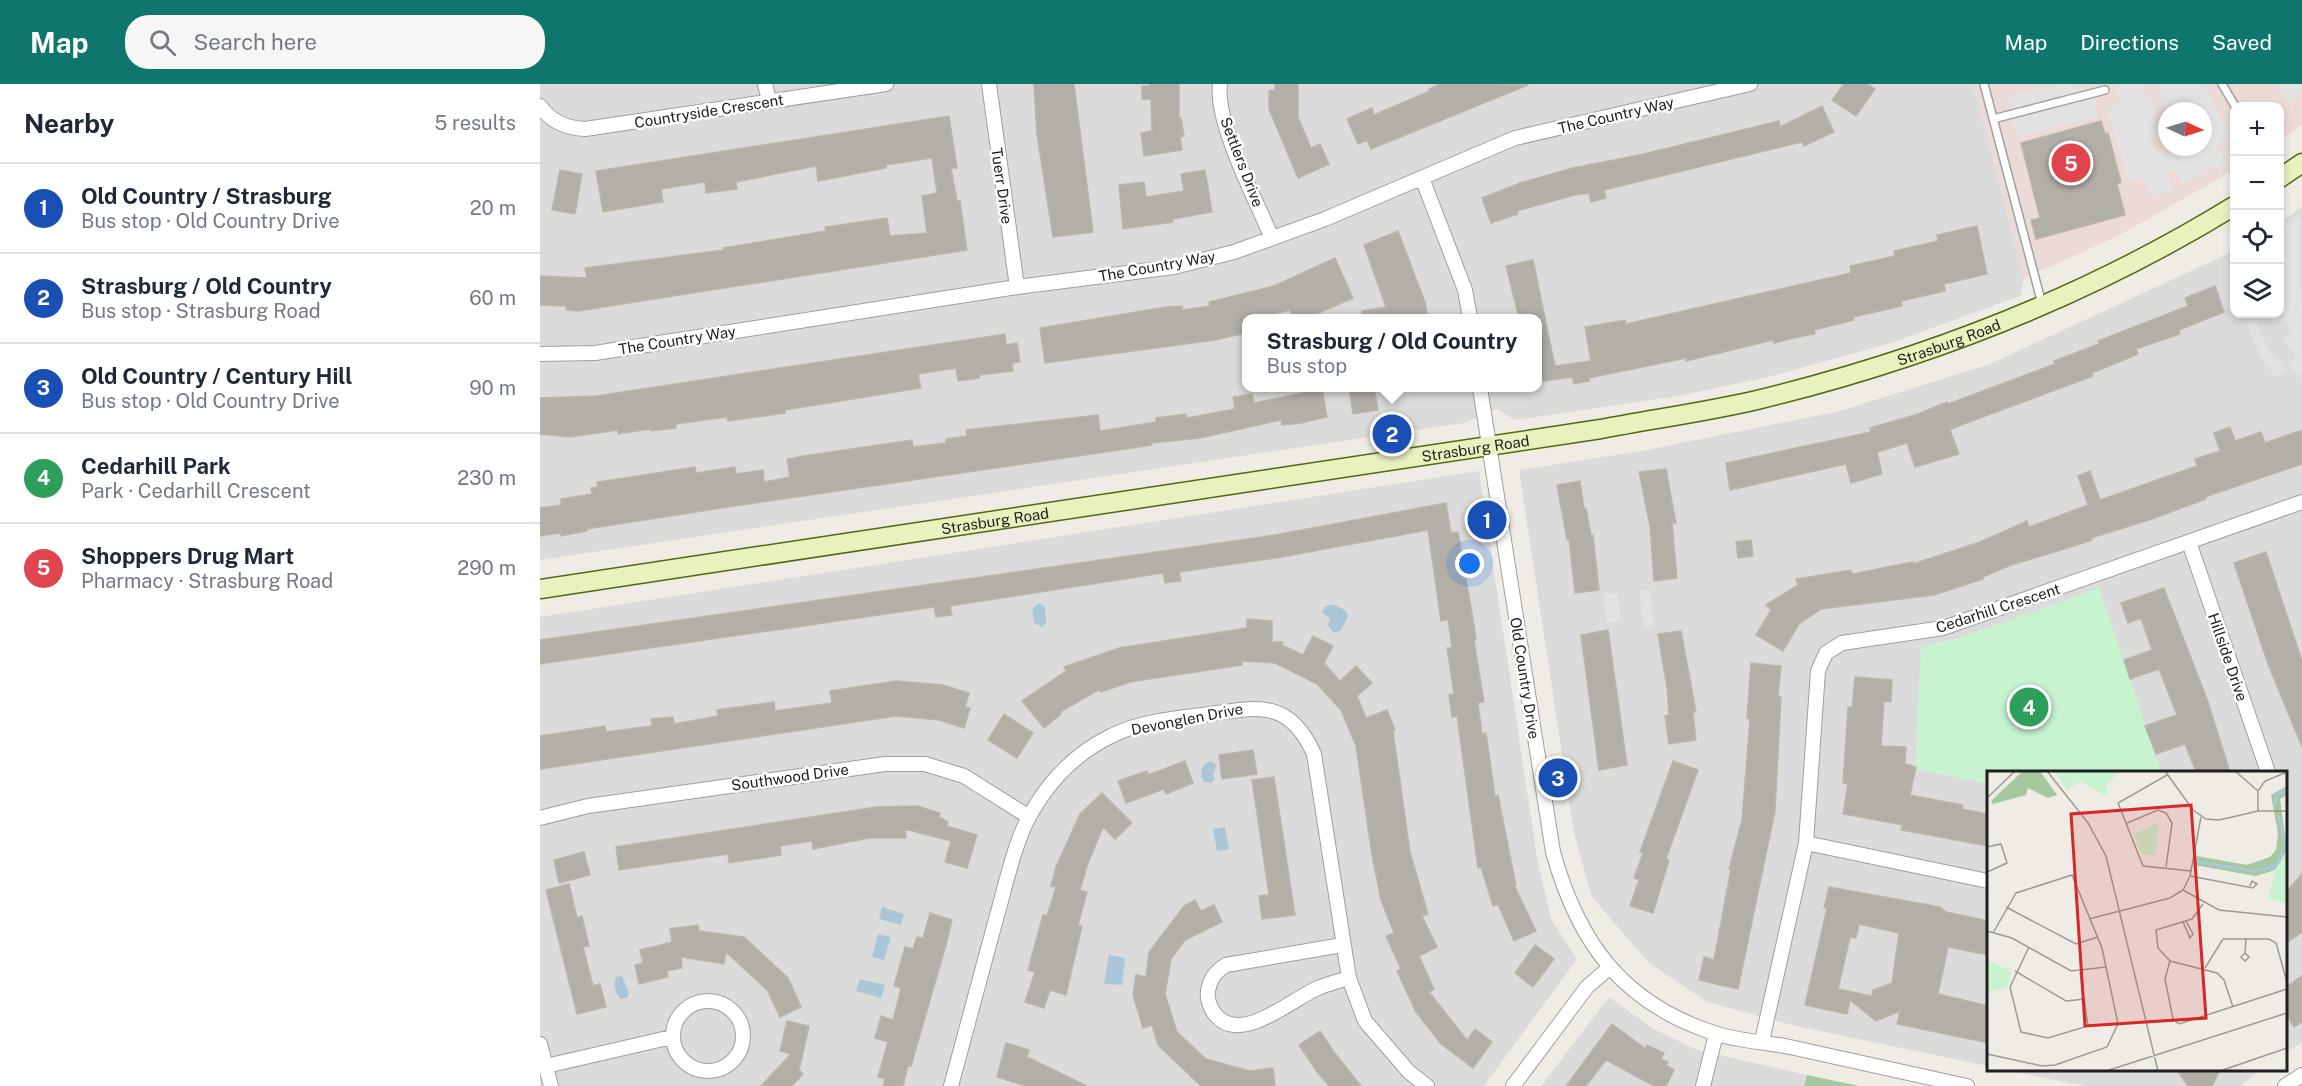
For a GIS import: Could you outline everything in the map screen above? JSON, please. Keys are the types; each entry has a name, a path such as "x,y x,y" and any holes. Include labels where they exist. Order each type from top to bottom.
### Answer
{"street":[{"path":"765,84 769,101"},
{"name":"Countryside Crescent","path":"540,106 553,121 571,128 585,129 886,84"},
{"name":"Tuerr Drive","path":"989,84 1017,287"},
{"name":"Settlers Drive","path":"1220,84 1218,96 1230,138 1272,238"},
{"name":"The Country Way","path":"540,354 595,353 1017,287 1174,267 1234,252 1272,238 1515,138 1750,84"},
{"path":"2284,172 2302,163"},
{"path":"1422,178 1465,290 1469,314"},
{"name":"Strasburg Road","path":"540,589 1601,429 1757,400 1934,349 2043,306 2151,256 2230,209"},
{"name":"Old Country Drive","path":"1481,392 1553,852 1564,893 1591,944 1609,968 1649,1002 1682,1021 1716,1034 1762,1041 1967,1086"},
{"name":"Cedarhill Crescent","path":"1762,1041 1806,843 1818,671 1826,653 1842,643 1943,628 2302,501"},
{"name":"Hillside Drive","path":"2189,542 2268,771"},
{"name":"Devonglen Drive","path":"951,1086 1005,885 1029,817 1046,789 1077,756 1112,735 1147,724 1253,707 1275,712 1297,723 1314,754 1342,945 1349,978 1365,1021 1409,1072 1427,1086"},
{"name":"Southwood Drive","path":"540,818 588,806 885,764 925,764 964,776 1029,817"},
{"path":"1806,843 1987,881"},
{"path":"1342,945 1226,965 1216,972 1209,983 1207,996 1211,1009 1220,1020 1236,1027 1256,1022 1318,988 1349,978"},
{"path":"1513,1086 1587,987 1609,968"},
{"path":"706,1000 717,1002 736,1014 743,1036 736,1057 727,1065 705,1071 683,1061 672,1037 678,1018 685,1009 706,1000"},
{"path":"1703,1086 1716,1034"},
{"path":"546,1066 672,1037"},
{"path":"540,1044 551,1086"},
{"path":"2285,1086 2302,1075"}],"lane":[{"path":"1984,84 2043,306"},
{"path":"2222,84 2233,102"},
{"path":"1993,119 2104,90"}],"shaded area":[{"path":"540,84 1973,84 2024,278 2020,296 1891,343 1768,377 1678,396 1515,420 1498,409 1464,423 540,560"},
{"path":"1973,84 2302,84 2302,125 2284,137 2284,102 2230,102 2230,172 2116,237 2024,278"},
{"path":"2059,84 2075,84 2077,90 2091,86 2098,117 2017,136 2007,96"},
{"path":"2115,84 2146,84 2148,88 2138,96 2150,94 2158,124 2158,136 2149,140 2158,151 2158,156 2212,156 2212,102 2164,102 2155,84 2204,84 2230,134 2230,139 2217,145 2226,165 2182,183 2175,170 2168,174 2174,191 2149,196 2142,176 2128,181 2107,108 2121,103"},
{"path":"2276,84 2302,84 2302,92 2289,101"},
{"path":"2302,207 2302,1042 2287,1052 2287,771 1987,771 1987,1066 1796,1026 1707,1002 1648,962 1592,897 1574,833 1519,470 1642,451 1840,411 1990,364 2230,253 2230,318 2284,318 2284,219"},
{"path":"2300,216 2302,377 2300,378 2288,363 2296,357 2282,339 2291,331 2283,318 2284,226"},
{"path":"2256,320 2268,348 2286,371 2275,377 2259,353 2246,323"},
{"path":"1479,471 1537,858 1551,919 1577,959 1484,1086 540,1086 540,617"},
{"path":"1650,589 1654,626 1644,628 1639,590"},
{"path":"1618,593 1621,621 1607,623 1603,594"},
{"path":"1609,997 1652,1028 1697,1050 1807,1075 1804,1086 1541,1086"},
{"path":"2010,1071 2259,1071 2241,1086 2084,1086"}],"green space":[{"path":"2099,588 2161,771 1987,771 1987,784 1915,769 1921,646 1959,638"},
{"path":"1807,1075 1859,1086 1804,1086"}],"water":[{"path":"1039,603 1045,607 1046,623 1042,627 1034,623 1032,609"},
{"path":"1333,604 1346,611 1348,617 1341,630 1334,633 1328,626 1330,619 1322,612 1325,607"},
{"path":"1210,761 1217,765 1213,774 1215,779 1211,783 1204,782 1201,773 1203,767"},
{"path":"1225,827 1229,849 1217,851 1213,829"},
{"path":"882,907 904,914 901,925 879,919"},
{"path":"878,934 891,937 884,960 872,957"},
{"path":"1109,955 1125,958 1122,985 1104,984"},
{"path":"622,976 629,993 627,998 621,999 616,992 615,983 616,977"},
{"path":"860,979 885,985 881,998 856,991"}],"building":[{"path":"1034,84 1074,84 1093,232 1053,237 1037,135"},
{"path":"1150,84 1179,84 1179,119 1181,118 1184,136 1180,137 1182,150 1144,156 1141,133 1152,131 1151,99 1142,99 1142,86 1150,86"},
{"path":"1275,84 1298,84 1298,117 1311,148 1320,144 1329,164 1298,178 1269,109 1269,91 1275,90"},
{"path":"1440,84 1528,85 1371,149 1367,140 1358,144 1347,119 1372,108 1374,115 1430,91 1429,89"},
{"path":"1844,84 1867,84 1875,89 1856,116 1832,100"},
{"path":"1822,106 1834,132 1804,146 1802,142 1604,190 1606,198 1591,202 1589,193 1575,195 1517,211 1518,214 1491,223 1482,198 1523,182 1573,168 1644,154 1779,121 1780,127"},
{"path":"949,116 957,168 951,168 957,201 960,201 967,250 578,311 566,310 566,306 540,305 540,276 587,278 585,268 724,250 723,248 826,231 825,227 887,218 890,236 927,233 922,196 937,193 932,158 886,165 886,168 818,181 816,166 736,182 737,189 706,193 705,182 661,189 663,202 603,212 596,171"},
{"path":"2101,121 2105,134 2108,133 2121,182 2117,184 2125,215 2036,239 2031,220 2040,218 2021,143"},
{"path":"560,170 582,174 575,214 552,210"},
{"path":"1205,170 1212,212 1173,219 1173,222 1123,229 1119,185 1144,182 1146,197 1184,191 1181,174"},
{"path":"1977,226 1987,274 1944,284 1945,291 1901,301 1902,306 1853,317 1854,320 1814,330 1815,334 1774,343 1773,340 1686,361 1686,358 1589,378 1589,381 1574,384 1572,377 1542,381 1542,319 1545,319 1555,366 1591,361 1585,327 1625,320 1626,324 1851,273 1850,266 1895,256 1894,251 1938,241 1937,235"},
{"path":"1398,231 1425,302 1427,314 1362,314 1362,311 1386,307 1364,245"},
{"path":"1335,258 1353,298 1316,314 1292,314 1290,310 1274,314 1242,314 1242,334 1215,340 1045,363 1040,328 1166,307 1182,306 1183,310 1210,306 1209,302 1274,286"},
{"path":"1533,260 1545,318 1542,318 1542,314 1518,314 1506,266"},
{"path":"2215,286 2224,312 2179,330 2180,334 2136,349 2138,354 2092,373 2093,376 1950,430 1959,454 1915,467 1907,443 1877,452 1882,474 1851,483 1846,464 1730,490 1726,463 1871,432 1870,428 1918,414 1947,402 1948,404 2055,364 2054,361 2099,344 2098,341 2188,306 2185,298"},
{"path":"1005,334 1006,345 1017,343 1020,362 1012,363 1013,371 979,375 979,378 958,381 956,368 918,374 921,388 785,410 785,413 728,421 727,417 676,424 676,428 618,434 618,430 570,437 540,434 540,398 596,396"},
{"path":"1307,392 1323,392 1327,417 1282,425 1281,420 1200,438 1151,443 1151,445 1113,451 741,505 587,529 587,531 561,536 560,533 540,536 540,508 561,505 561,499 592,494 591,488 598,487 597,482 695,467 696,473 735,467 736,474 763,470 764,482 790,477 787,459 810,455 912,440 913,447 946,443 946,439 967,436 966,430 1098,415 1100,431 1156,422 1156,418 1186,414 1187,418 1235,409 1233,397 1252,394 1254,403"},
{"path":"1350,392 1375,392 1378,410 1353,414"},
{"path":"2230,427 2235,441 2261,432 2265,443 2302,430 2302,464 2205,497 2206,499 2149,520 2091,538 2092,540 2011,565 1983,579 1934,595 1821,609 1799,624 1783,651 1756,635 1771,610 1766,605 1798,585 1796,579 1851,570 1852,574 1913,562 1913,564 1980,542 2027,521 2029,527 2088,505 2078,476 2090,471 2100,500 2197,466 2195,459 2220,451 2214,433"},
{"path":"1666,469 1676,523 1672,523 1677,578 1654,581 1650,526 1639,472"},
{"path":"1580,481 1584,509 1586,508 1591,535 1593,535 1599,590 1575,593 1569,539 1567,540 1557,485"},
{"path":"1446,503 1451,533 1458,532 1473,619 1484,702 1478,703 1482,734 1486,733 1495,796 1498,795 1516,885 1514,885 1536,931 1514,941 1498,904 1493,906 1481,867 1478,868 1457,716 1452,717 1449,695 1454,694 1447,648 1452,648 1448,619 1441,621 1428,530 1276,558 1179,572 1181,581 1165,583 1163,573 950,606 952,615 936,617 934,607 540,664 540,640 1275,535"},
{"path":"1751,540 1753,556 1738,558 1736,542"},
{"path":"2266,552 2302,661 2302,747 2268,664 2234,563"},
{"path":"2164,588 2208,702 2230,771 2196,771 2185,744 2156,754 2145,726 2177,715 2159,669 2130,679 2124,660 2152,650 2141,618 2128,623 2121,603"},
{"path":"1247,619 1272,621 1272,642 1283,642 1282,645 1303,655 1313,636 1333,646 1324,663 1340,681 1356,666 1372,683 1357,696 1366,718 1387,710 1395,730 1393,731 1410,852 1428,914 1422,916 1437,947 1419,956 1434,989 1429,992 1467,1040 1475,1029 1492,1042 1473,1068 1441,1044 1416,1012 1397,971 1401,969 1386,936 1394,933 1381,900 1356,746 1341,710 1317,684 1275,663 1241,661 1242,665 1130,682 1101,692 1100,689 1060,712 1061,714 1044,728 1022,701 1066,671 1064,667 1119,648 1247,628"},
{"path":"1608,630 1627,765 1599,770 1581,635"},
{"path":"1681,631 1696,712 1693,712 1696,740 1669,744 1665,716 1669,715 1667,687 1658,634"},
{"path":"1751,663 1781,666 1778,697 1781,697 1775,811 1738,989 1699,980 1704,957 1714,960 1731,869 1729,869 1742,820 1750,719 1747,718"},
{"path":"1855,677 1892,680 1891,702 1884,701 1881,746 1906,747 1905,764 1916,767 1910,795 1963,805 1962,809 1987,814 1987,846 1901,830 1903,825 1843,814 1848,784 1843,783 1848,707 1852,707"},
{"path":"896,681 943,685 969,693 965,707 970,708 964,728 939,720 896,716 540,769 540,736 605,726 606,732 652,726 651,719 673,717 674,724 718,716 717,710 774,702 775,711 832,703 830,691"},
{"path":"1004,714 1033,733 1017,758 988,740"},
{"path":"1253,750 1257,774 1222,779 1219,755"},
{"path":"1185,761 1193,783 1166,794 1164,789 1126,803 1118,781 1147,771 1148,775"},
{"path":"1673,761 1698,770 1666,859 1669,860 1653,913 1630,906 1639,880 1634,878 1643,853 1640,852"},
{"path":"1274,777 1295,915 1262,919 1259,896 1269,895 1252,780"},
{"path":"1102,793 1132,823 1115,839 1103,827 1087,866 1080,890 1087,892 1078,925 1082,926 1066,995 1050,990 1044,1008 1025,1002 1035,972 1028,970 1043,915 1047,916 1056,887 1051,886 1056,867 1080,814"},
{"path":"917,806 940,813 939,817 948,822 947,826 977,835 967,868 945,862 951,841 905,829 906,838 869,838 813,849 812,841 780,846 781,855 729,863 728,854 619,870 616,847 876,807"},
{"path":"584,852 590,875 559,883 554,860"},
{"path":"2302,874 2302,932 2287,942 2287,891"},
{"path":"569,884 577,918 582,916 589,946 583,947 593,986 600,984 606,1007 577,1014 546,890"},
{"path":"1829,887 1940,907 1946,912 1987,921 1987,955 1948,947 1938,994 1987,1006 1987,1043 1897,1024 1900,1011 1876,1021 1850,1000 1847,1014 1805,1005 1827,908 1824,908","holes":["1859,924 1899,933 1892,983 1873,990 1872,996 1838,989 1850,937 1856,938"]},
{"path":"1195,900 1201,911 1214,905 1222,922 1185,940 1171,959 1165,994 1177,1032 1206,1059 1250,1071 1273,1068 1275,1086 1201,1086 1158,1045 1152,1025 1143,1028 1133,995 1136,975 1146,977 1149,952 1184,906"},
{"path":"930,913 952,920 946,945 911,1066 908,1065 903,1086 883,1086 885,1079 878,1077 888,1042 875,1038 881,1016 893,1020 901,988 894,986 905,947 913,949 917,937 923,938"},
{"path":"698,925 699,931 744,937 788,978 801,1007 780,1017 767,990 726,952 724,964 681,957 682,968 667,971 668,977 639,984 635,965 643,963 640,950 672,942 670,929"},
{"path":"1535,945 1554,959 1533,987 1515,973"},
{"path":"2302,976 2302,1022 2294,1027 2287,1016 2287,986"},
{"path":"787,1021 809,1026 799,1070 803,1074 792,1086 761,1086 791,1054 780,1051"},
{"path":"1612,1024 1646,1049 1647,1045 1664,1053 1661,1059 1668,1062 1666,1065 1674,1070 1666,1086 1654,1086 1606,1060 1586,1086 1566,1086"},
{"path":"1320,1031 1361,1086 1329,1086 1317,1072 1299,1045"},
{"path":"1006,1043 1029,1050 1027,1057 1087,1086 1026,1086 997,1077"},
{"path":"2178,1071 2220,1071 2212,1086 2188,1086"}],"place":[{"name":"Shoppers Drug Mart","path":"2071,163"},
{"name":"Strasburg / Old Country","path":"1392,434"},
{"name":"Old Country / Strasburg","path":"1487,520"},
{"name":"Cedarhill Park","path":"2029,707"},
{"name":"Old Country / Century Hill","path":"1558,778"}]}
